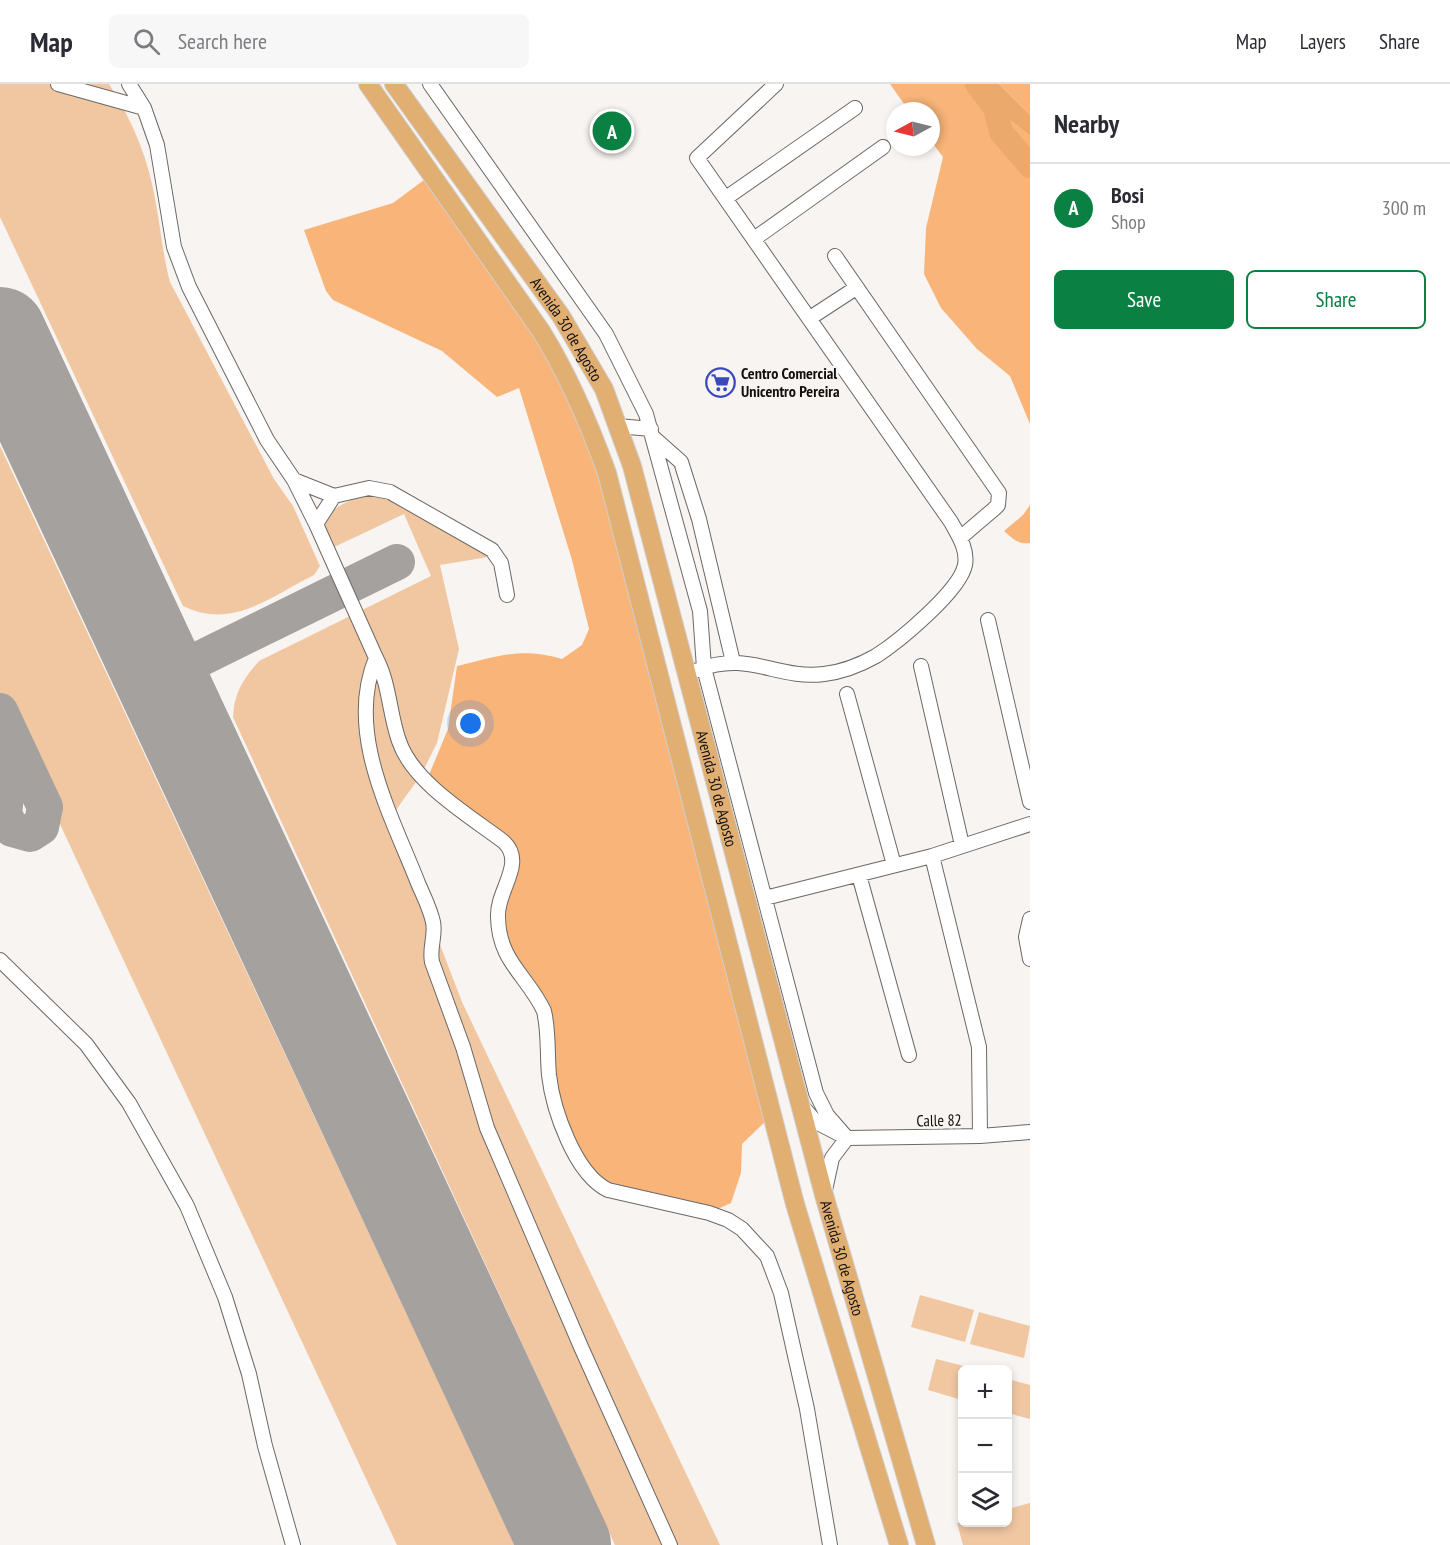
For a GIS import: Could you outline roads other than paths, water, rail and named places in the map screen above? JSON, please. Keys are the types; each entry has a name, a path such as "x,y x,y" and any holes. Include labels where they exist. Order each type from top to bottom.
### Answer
{"main road":[{"name":"Avenida 30 de Agosto","path":"368,84 541,331 568,380 597,446 610,484 795,1204 899,1545"},
{"name":"Avenida 30 de Agosto","path":"394,84 561,316 604,389 618,426 696,671 824,1195 926,1545"}],"street":[{"path":"58,84 144,108"},
{"path":"129,84 144,108 158,145 170,229 180,268 267,440 294,480 316,524 388,686 399,742 407,760 426,782 504,842 512,854 512,868 498,906 501,944 513,969 538,998 544,1011 552,1095 558,1114 584,1171 597,1184 608,1190 709,1213 728,1221 742,1228 767,1256 781,1293 807,1409 830,1545"},
{"path":"430,84 606,334 652,433 700,612 696,671 765,898 816,1093 827,1115 848,1138 832,1158 824,1195"},
{"path":"696,671 734,662 811,675 843,670 876,655 897,641 950,591 959,578 966,560 960,538 810,318 697,158 776,84"},
{"path":"726,198 855,108"},
{"path":"754,239 883,147"},
{"path":"835,256 999,493 998,505 960,538"},
{"path":"810,318 856,288"},
{"path":"618,426 652,433 681,462 699,519 734,662"},
{"path":"294,480 334,496 369,488 390,492 492,550 501,563 507,595"},
{"path":"316,524 334,496"},
{"path":"988,620 1030,802"},
{"path":"375,658 366,682 368,744 373,764 433,922 429,950 432,962 463,1047 487,1128 580,1347 670,1545"},
{"path":"921,666 962,845"},
{"path":"846,694 894,865"},
{"path":"765,898 932,856 1030,824"},
{"path":"932,856 978,1047 980,1136"},
{"path":"859,875 909,1055"},
{"path":"1030,919 1026,937 1030,959"},
{"path":"0,960 86,1044 129,1103 187,1206 225,1297 249,1374 265,1446 293,1545"},
{"name":"Calle 82","path":"801,1104 816,1122 848,1138 980,1136 1030,1132"}],"waterway":[{"path":"977,84 995,108 1001,132 1030,166"}],"place":[{"name":"Bosi","path":"612,131"},
{"name":"Centro Comercial Unicentro Pereira","path":"720,382"}]}
